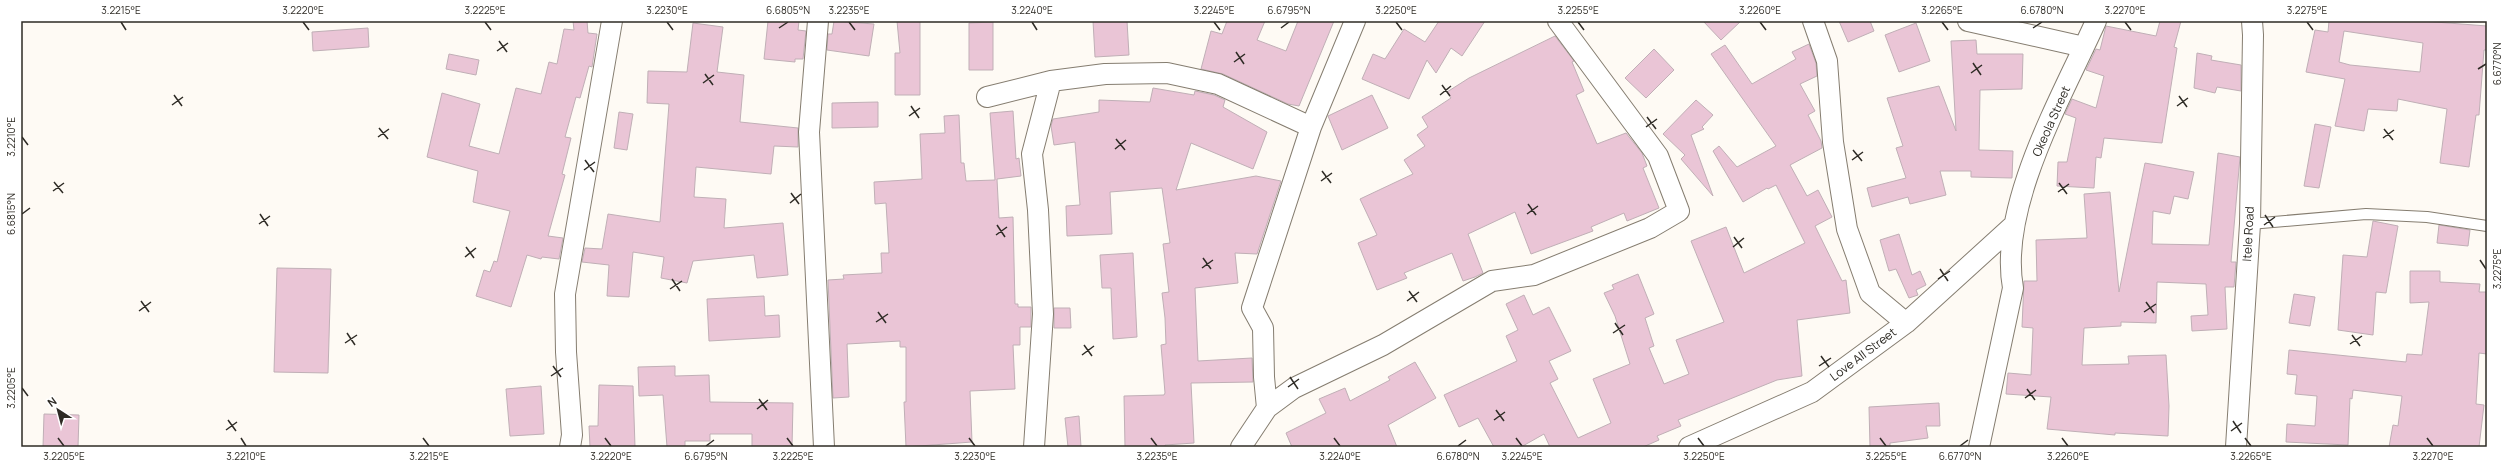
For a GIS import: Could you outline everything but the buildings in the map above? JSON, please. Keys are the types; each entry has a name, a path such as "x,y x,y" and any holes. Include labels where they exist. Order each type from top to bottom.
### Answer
{"street":[{"path":"575,443 566,352 565,294 612,21"},
{"path":"818,21 809,132 824,447"},
{"path":"1267,408 1264,377 1264,328 1252,308 1311,126 1355,21"},
{"path":"1241,447 1267,408 1294,388 1383,345 1492,281 1534,275 1650,228 1679,211 1658,156 1558,21"},
{"path":"1813,21 1827,61 1833,142 1847,229 1870,293 1906,323"},
{"path":"1968,21 2084,47"},
{"name":"Okeola Street","path":"1979,447 2013,288 2010,272 2014,225 2030,168 2096,21"},
{"name":"Itele Road","path":"2236,447 2250,224 2252,21"},
{"path":"987,96 1051,81 1105,74 1167,73 1218,84 1311,126"},
{"path":"1034,447 1043,314 1038,210 1032,154 1051,81"},
{"name":"Love All Street","path":"1689,447 1812,392 1906,323 2014,225"},
{"path":"1264,377 1294,388"}],"lane":[{"path":"2250,224 2366,214 2427,217 2487,226"}]}
